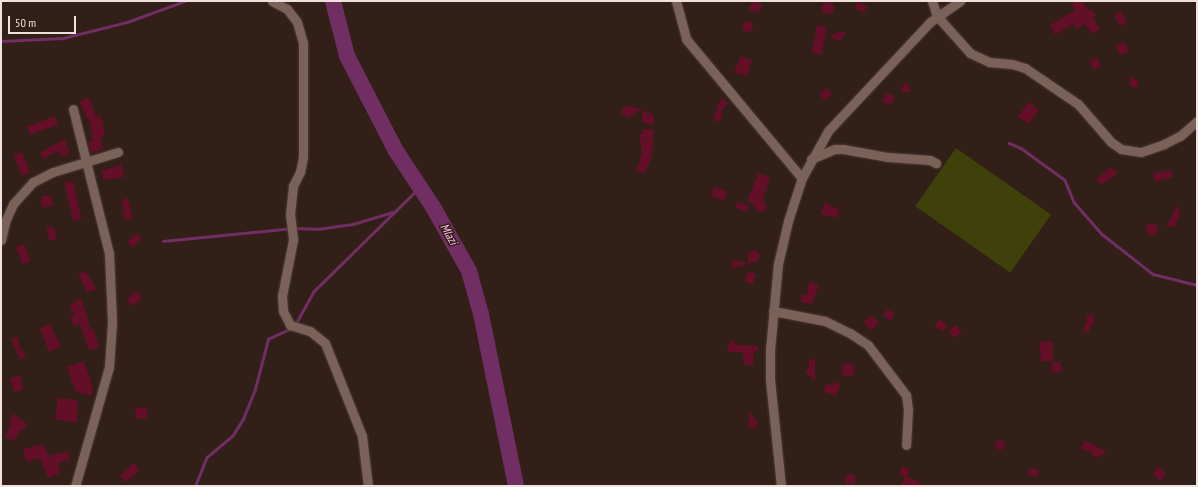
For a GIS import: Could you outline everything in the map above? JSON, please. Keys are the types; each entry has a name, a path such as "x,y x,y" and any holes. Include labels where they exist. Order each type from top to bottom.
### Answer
{"street":[{"path":"272,1 287,9 297,22 303,43 303,157 300,172 293,186 290,214 293,240 282,296 284,311 290,325 310,330 325,343 362,436 368,486"},
{"path":"676,1 686,39 802,178"},
{"path":"932,1 937,16 964,48 975,57 988,62 1020,66 1078,104 1111,142 1121,149 1141,152 1164,144 1180,136 1197,120"},
{"path":"781,486 770,380 773,311 780,257 802,178 828,131 937,16 960,1"},
{"path":"73,109 84,161 109,254 111,347 106,376 75,486"},
{"path":"811,160 835,149 843,149 930,160 936,163"},
{"path":"1,240 3,220 17,197 33,182 41,176 84,161 118,152"},
{"path":"773,311 825,321 850,333 868,345 906,395 908,409 906,445"}],"shaded area":[{"path":"956,148 1051,215 1010,273 915,206"}],"building":[{"path":"753,1 763,5 760,11 758,10 756,13 748,9"},
{"path":"1072,1 1082,1 1089,11 1092,9 1096,16 1093,17 1100,29 1092,34 1085,24 1077,29 1073,24 1055,35 1050,25 1074,11"},
{"path":"826,2 830,2 834,8 830,14 826,14 822,10 822,6"},
{"path":"858,2 867,6 864,13 854,8"},
{"path":"1121,11 1127,23 1120,26 1114,15"},
{"path":"745,21 749,21 751,22 751,30 745,31 742,28 742,24"},
{"path":"817,25 827,27 821,54 812,52"},
{"path":"837,32 846,32 840,41 830,38"},
{"path":"1125,42 1129,51 1120,55 1116,46"},
{"path":"741,56 752,60 747,76 734,72"},
{"path":"1097,57 1101,66 1094,70 1089,61"},
{"path":"1129,76 1139,82 1137,88 1130,86"},
{"path":"905,82 909,86 911,92 900,92"},
{"path":"826,88 832,94 825,101 819,94"},
{"path":"886,93 895,96 891,105 882,102"},
{"path":"89,97 96,117 101,116 105,136 100,138 104,149 91,153 88,142 93,141 90,124 79,102"},
{"path":"722,98 729,103 721,111 723,118 713,123 714,114 718,109 716,107"},
{"path":"1029,102 1039,110 1028,124 1018,116"},
{"path":"627,106 642,109 628,118 621,113 623,108"},
{"path":"642,110 654,116 654,126 642,122"},
{"path":"55,116 58,124 30,135 27,127"},
{"path":"654,129 652,156 645,173 636,171 642,152 639,134 642,134 642,130"},
{"path":"65,139 70,154 61,157 59,151 43,159 40,152"},
{"path":"22,152 30,172 22,176 14,155"},
{"path":"121,164 125,177 104,180 101,171"},
{"path":"1109,168 1116,170 1117,174 1101,185 1096,179"},
{"path":"1171,170 1173,177 1155,182 1153,173"},
{"path":"758,173 770,177 763,199 767,208 763,212 758,211 748,200"},
{"path":"73,181 82,219 73,221 64,183"},
{"path":"714,187 727,191 724,201 711,197"},
{"path":"51,195 53,206 42,208 41,196"},
{"path":"128,198 133,219 125,220 121,200"},
{"path":"737,202 749,206 748,212 735,208"},
{"path":"825,203 840,210 836,218 820,214"},
{"path":"1178,204 1180,217 1177,220 1176,226 1166,227"},
{"path":"1154,223 1157,224 1157,234 1150,235 1147,234 1146,227 1147,224"},
{"path":"54,226 57,239 49,240 46,228"},
{"path":"137,233 142,239 132,247 127,241"},
{"path":"24,244 31,261 22,264 16,247"},
{"path":"752,250 757,251 760,256 758,261 731,269 733,260 748,263 748,254"},
{"path":"85,271 97,289 87,292 78,274"},
{"path":"748,271 756,274 752,284 744,281"},
{"path":"809,282 819,285 812,304 800,302 802,294 807,295"},
{"path":"137,291 142,298 132,306 126,299"},
{"path":"81,298 91,330 94,329 99,348 89,350 80,324 74,326 70,317 75,315 69,306"},
{"path":"887,309 895,313 891,321 883,316"},
{"path":"1093,314 1095,323 1091,324 1089,332 1085,332 1082,329 1087,323 1086,315"},
{"path":"871,315 879,323 871,331 863,323"},
{"path":"940,319 948,326 942,332 934,326"},
{"path":"50,324 61,346 49,352 40,328"},
{"path":"957,325 962,333 953,338 949,330"},
{"path":"18,337 20,351 23,350 26,356 20,360 11,338"},
{"path":"732,339 737,345 758,346 758,351 754,351 753,365 745,365 742,352 726,352"},
{"path":"1039,342 1053,342 1053,361 1041,361"},
{"path":"812,358 815,361 815,381 805,372 809,367 808,360"},
{"path":"84,361 93,388 91,396 75,391 67,367"},
{"path":"1053,362 1060,362 1063,371 1054,373 1051,369"},
{"path":"845,363 851,363 855,367 855,373 851,377 845,377 841,373 841,367"},
{"path":"20,375 23,390 14,392 10,378"},
{"path":"833,382 840,384 837,396 824,392 826,384 832,385"},
{"path":"58,398 78,400 77,423 55,419"},
{"path":"147,407 148,418 136,419 135,408"},
{"path":"749,411 758,423 754,429 748,426"},
{"path":"13,413 27,424 23,431 20,430 15,441 5,437 11,424 8,423"},
{"path":"998,440 1002,440 1004,441 1004,449 998,450 995,447 995,443"},
{"path":"1084,441 1107,452 1099,457 1094,457 1090,451 1081,449"},
{"path":"44,445 48,456 68,451 70,460 58,463 61,473 48,478 40,458 26,462 23,449"},
{"path":"134,463 140,470 126,482 120,475"},
{"path":"902,466 910,470 907,476 926,486 900,486 905,477 899,474"},
{"path":"1158,467 1166,474 1160,481 1152,474"},
{"path":"1033,468 1039,470 1037,477 1025,474"},
{"path":"845,475 855,475 855,484 845,484"}],"waterway":[{"path":"1,41 63,38 127,22 185,1"},
{"name":"Mlazi","path":"333,1 347,56 396,151 433,207 469,271 481,314 516,486"},
{"path":"1009,143 1021,148 1065,180 1074,202 1102,234 1153,274 1197,285"},
{"path":"295,325 314,291 420,187"},
{"path":"163,241 293,228 317,229 353,224 396,211"},
{"path":"195,486 207,457 233,435 243,419 255,389 268,339 292,328"}]}
